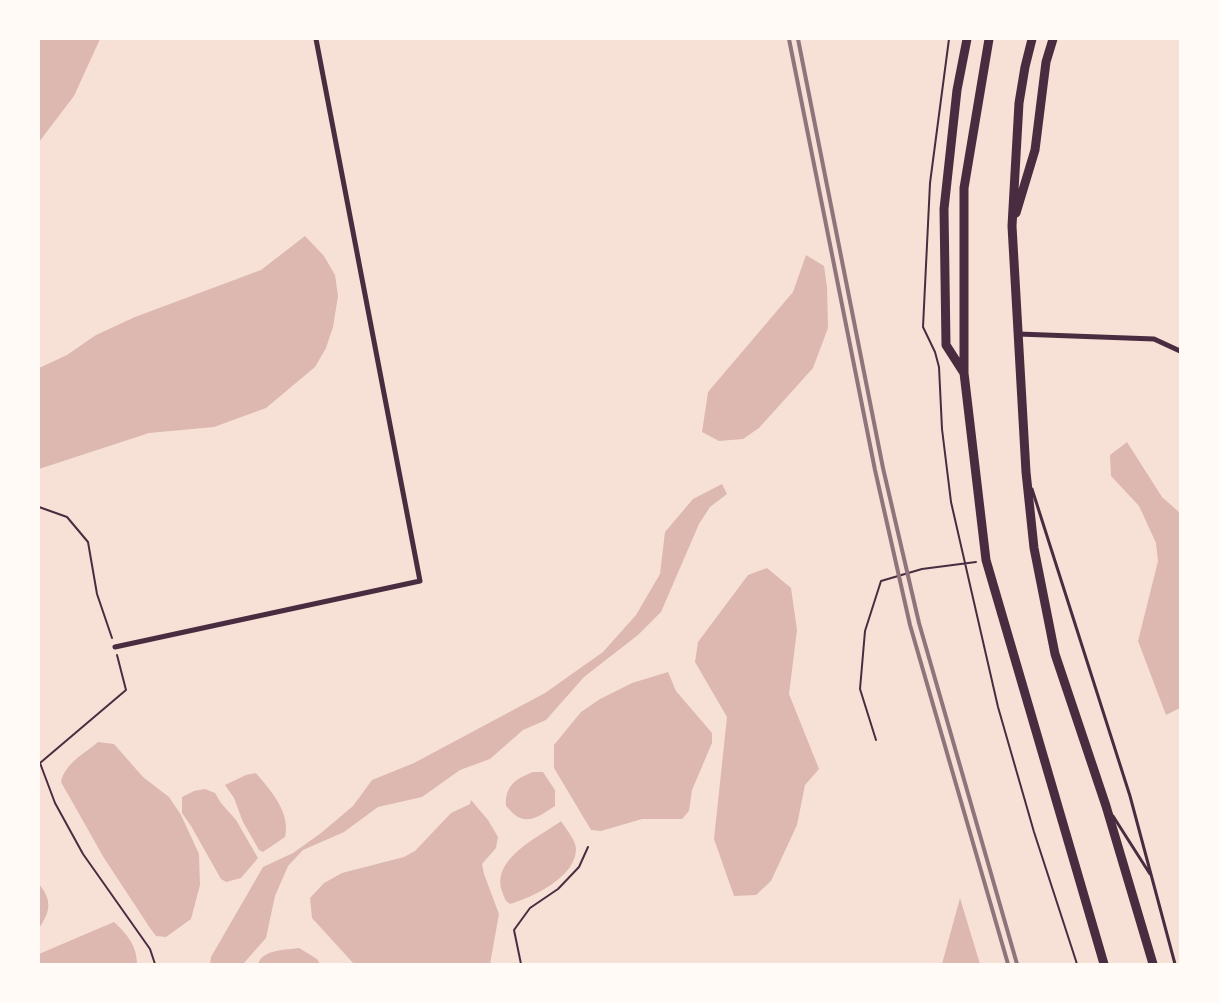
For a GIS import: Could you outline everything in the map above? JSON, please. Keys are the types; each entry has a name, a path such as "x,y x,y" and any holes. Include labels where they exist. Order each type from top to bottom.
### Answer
{"main road":[{"path":"964,373 946,345 944,209 957,90 968,39"},
{"path":"989,39 964,188 964,373 986,560 1104,964"},
{"path":"1032,39 1019,103 1012,226 1026,472 1034,548 1055,654 1106,806 1153,964"},
{"path":"1012,226 1035,150 1046,62 1053,39"}],"street":[{"path":"115,647 420,581 316,39"},
{"path":"1018,334 1154,339 1180,351"}],"lane":[{"path":"1026,472 1130,796 1175,964"},
{"path":"1106,806 1151,877"}],"path":[{"path":"39,507 67,518 88,542 97,594 115,647 126,690 40,763 55,803 83,854 150,949 155,964"},
{"path":"876,740 860,689 865,631 881,581 922,569 986,560"},
{"path":"521,964 514,930 530,908 558,889 579,867 588,848"}],"shaded area":[{"path":"39,39 100,39 74,96 39,142"},
{"path":"305,236 324,256 335,275 338,296 333,327 326,348 315,367 266,408 214,427 149,433 39,469 39,368 67,355 96,335 135,317 261,270"},
{"path":"806,255 824,266 827,287 828,328 813,368 759,428 743,439 719,441 702,432 708,392 793,292"},
{"path":"1127,442 1162,497 1180,513 1180,708 1166,715 1138,641 1158,561 1156,543 1139,506 1111,476 1110,455"},
{"path":"722,484 727,494 710,507 699,524 661,612 638,635 584,677 546,720 523,730 490,759 460,770 422,797 378,807 344,832 303,850 288,866 275,896 266,938 243,964 210,964 211,957 263,867 293,853 321,833 353,806 372,780 414,763 545,693 603,652 636,615 660,574 665,532 693,499"},
{"path":"767,568 791,588 797,630 789,694 819,769 805,785 797,825 771,881 756,895 734,896 714,839 727,717 695,662 698,642 748,575"},
{"path":"668,672 676,691 712,733 712,743 692,790 689,811 682,819 642,819 601,831 591,830 554,768 554,745 581,712 600,699 632,683"},
{"path":"98,742 114,744 143,777 169,797 181,815 199,854 200,885 191,919 166,937 156,936 150,928 104,858 61,782 66,769"},
{"path":"533,772 543,772 555,790 555,806 537,817 523,819 516,816 506,806 507,793 512,784 521,777"},
{"path":"256,773 278,803 285,819 286,828 285,837 263,852 259,850 243,822 234,798 225,785 246,775"},
{"path":"205,789 215,793 236,820 258,858 241,878 226,882 221,879 182,813 182,797 194,791"},
{"path":"471,800 488,820 498,837 496,848 482,864 499,914 490,964 354,964 312,918 310,898 324,883 342,873 404,857 415,851 451,813 470,804"},
{"path":"561,821 576,846 574,859 569,868 561,877 541,891 510,904 502,891 501,879 504,868 520,849"},
{"path":"39,884 48,900 48,911 39,928"},
{"path":"960,898 980,964 942,964"},
{"path":"114,922 133,946 137,964 39,964 39,954"},
{"path":"299,948 317,959 320,964 258,964 265,955 270,953"}],"railway":[{"path":"789,39 875,470 910,625 1008,964"},
{"path":"798,39 883,468 919,623 1017,964"}]}
